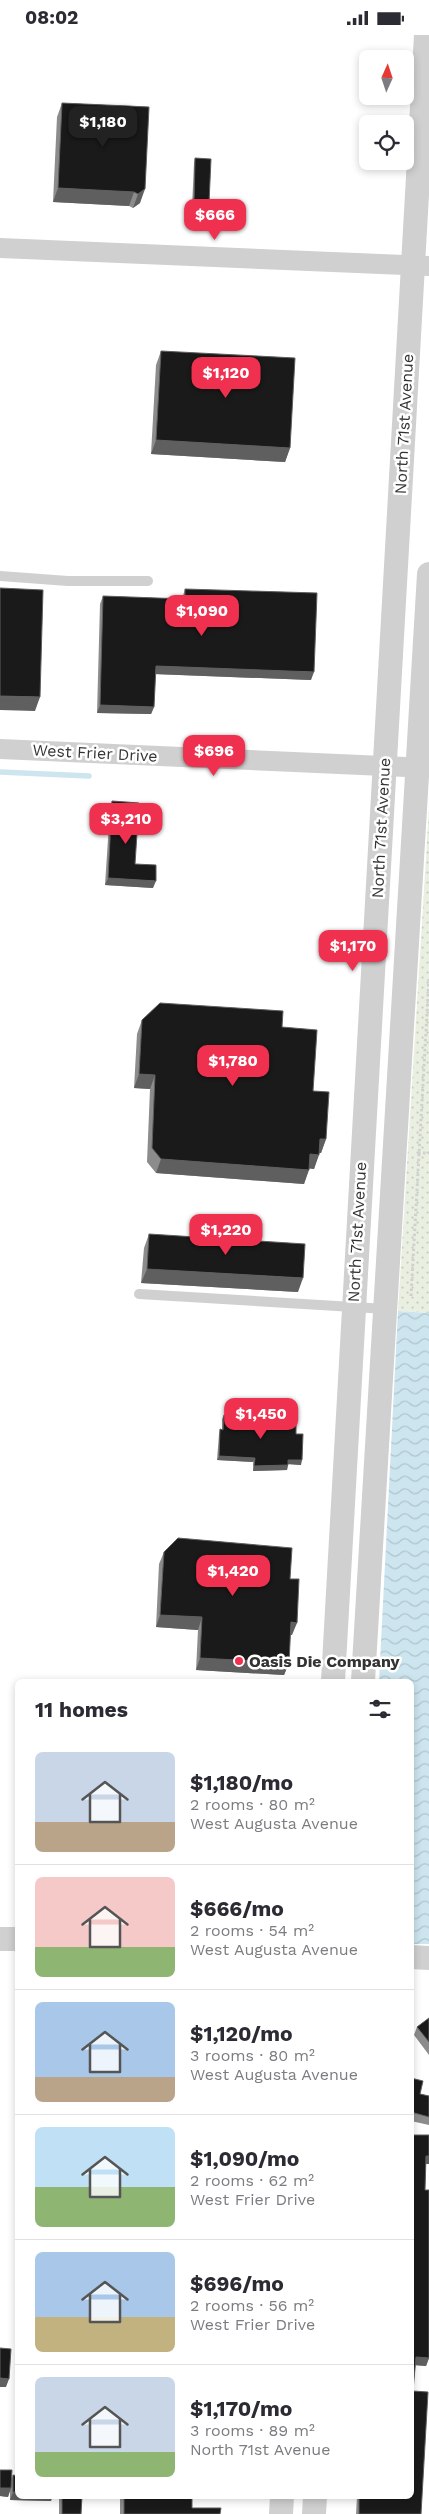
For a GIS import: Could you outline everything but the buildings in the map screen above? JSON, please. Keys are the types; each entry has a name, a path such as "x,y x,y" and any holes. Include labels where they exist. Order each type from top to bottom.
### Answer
{"street":[{"name":"North 71st Avenue","path":"333,1679 396,564 421,266 426,35"},
{"path":"0,248 421,266"},
{"path":"396,564 429,566"},
{"name":"North 71st Avenue","path":"363,1679 401,1034 423,767 429,574"},
{"name":"West Frier Drive","path":"0,749 423,767"},
{"path":"369,1031 401,1034"},
{"path":"0,1939 15,1939"},
{"path":"414,1957 429,1958"},
{"path":"281,2514 282,2499"},
{"path":"314,2514 315,2499"}],"lane":[{"path":"0,576 68,581 148,581"},
{"path":"140,1294 386,1309"}],"path":[{"path":"411,1296 429,978"},
{"path":"418,1153 429,1153"}],"green space":[{"path":"429,808 429,1313 398,1311"}],"water":[{"path":"398,1311 429,1313 429,1944 414,1944 414,1679 379,1679"}],"waterway":[{"path":"0,772 89,776"}],"place":[{"name":"Oasis Die Company","path":"239,1661"}]}
